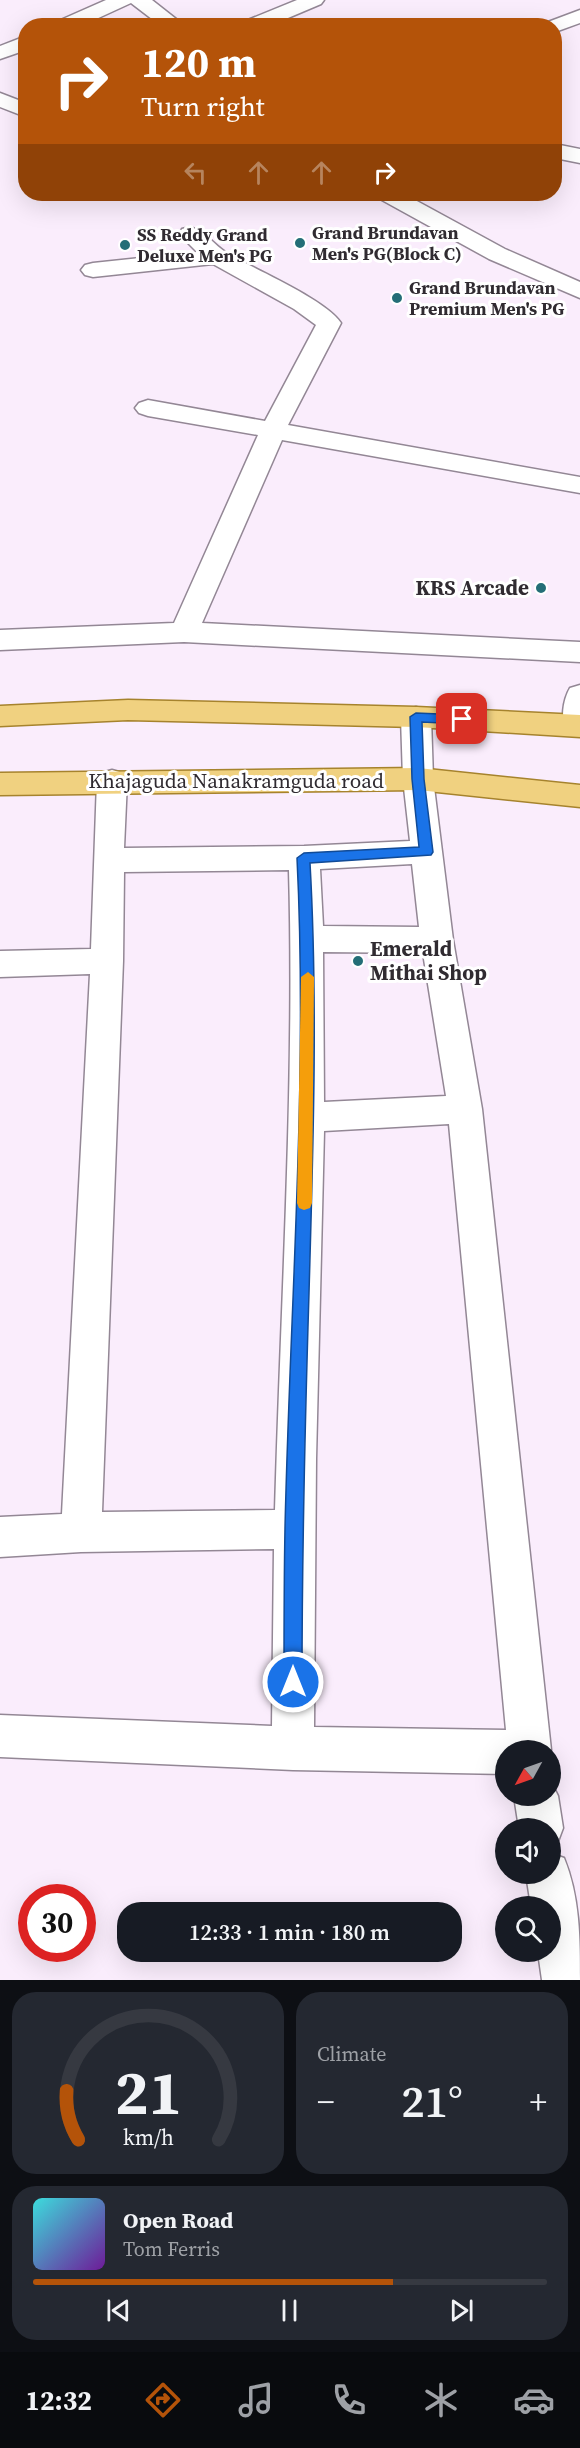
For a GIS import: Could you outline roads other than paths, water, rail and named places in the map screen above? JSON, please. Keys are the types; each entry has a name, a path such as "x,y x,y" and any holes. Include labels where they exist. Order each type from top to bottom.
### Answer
{"main road":[{"path":"0,716 128,710 416,717 578,726"},
{"name":"Khajaguda Nanakramguda road","path":"0,784 418,779 580,796"}],"street":[{"path":"81,18 123,0"},
{"path":"139,0 164,18"},
{"path":"270,18 314,0"},
{"path":"562,23 580,16"},
{"path":"0,53 18,45"},
{"path":"0,99 18,107"},
{"path":"562,152 580,156"},
{"path":"401,201 497,254 580,291"},
{"path":"184,632 273,430 329,323 302,304 217,257 190,234"},
{"path":"93,270 217,257"},
{"path":"148,408 580,485"},
{"path":"0,640 184,632 580,652"},
{"path":"578,726 580,695"},
{"path":"416,717 418,779 426,852 437,940 465,1109 528,1740"},
{"path":"81,1532 112,781"},
{"path":"108,860 304,858 426,852"},
{"path":"292,1748 294,1528 307,1117 308,939 304,858"},
{"path":"308,939 437,940"},
{"path":"0,964 106,961"},
{"path":"307,1117 465,1109"},
{"path":"0,1537 81,1532 294,1528"},
{"path":"0,1736 292,1748 495,1752"},
{"path":"550,1884 565,1980"}],"place":[{"name":"Grand Brundavan Men's PG(Block C)","path":"300,243"},
{"name":"SS Reddy Grand Deluxe Men's PG","path":"125,245"},
{"name":"Grand Brundavan Premium Men's PG","path":"397,298"},
{"name":"KRS Arcade","path":"541,588"},
{"name":"Emerald Mithai Shop","path":"358,961"}]}
